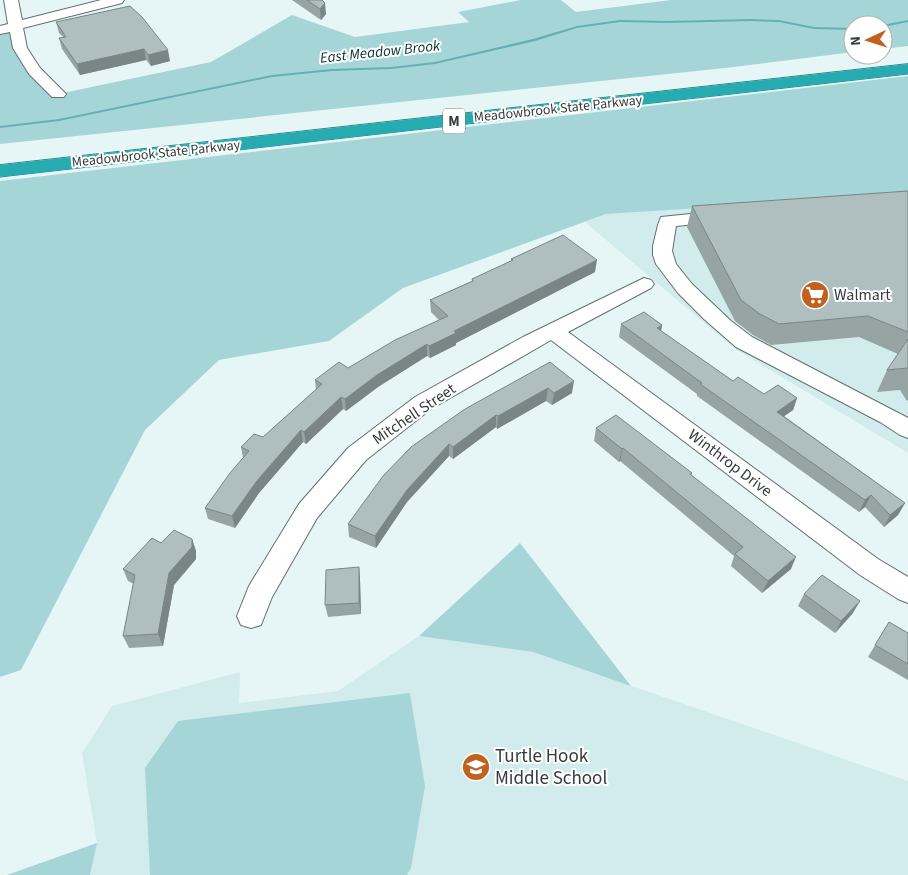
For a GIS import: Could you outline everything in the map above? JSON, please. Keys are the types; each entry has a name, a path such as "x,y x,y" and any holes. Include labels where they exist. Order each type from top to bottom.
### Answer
{"highway":[{"name":"Meadowbrook State Parkway","path":"0,156 770,72 908,55"},
{"name":"Meadowbrook State Parkway","path":"0,171 908,69"}],"street":[{"path":"11,0 20,48 34,71 58,94"},
{"path":"0,30 117,0"},
{"path":"735,216 668,221 662,257 678,283 725,328 744,342 888,416 908,429"},
{"name":"Mitchell Street","path":"251,616 259,594 308,511 357,454 423,403 531,342 644,284"},
{"name":"Winthrop Drive","path":"553,331 869,568 908,591"}],"shaded area":[{"path":"521,0 561,0 576,12 671,0 908,0 908,46 893,48 893,15 843,15 843,53 725,68 0,144 0,30 15,26 20,48 58,94 211,62 292,15 355,37 469,22 458,12"},
{"path":"908,76 908,195 606,214 403,288 329,341 219,360 145,430 21,670 0,677 0,181"},
{"path":"908,195 908,453 735,349 585,222 606,214"},
{"path":"520,543 631,686 533,652 419,636"},
{"name":"Turtle Hook Middle School","path":"419,636 533,652 908,781 908,875 90,875 97,843 82,753 112,706 240,672 239,703 338,691"},
{"path":"410,693 425,786 411,868 407,875 150,875 145,768 178,721"},
{"path":"97,843 90,875 7,875"}],"building":[{"path":"307,0 322,0 325,3 320,9"},
{"path":"130,6 142,17 168,50 148,55 144,49 77,64 59,38 66,37 56,22"},
{"name":"Walmart","path":"908,191 908,332 868,316 779,324 760,314 741,300 692,206"},
{"path":"563,235 597,260 454,331 456,333 429,346 427,344 377,375 345,399 341,397 304,432 301,430 256,482 232,516 205,508 230,473 249,451 241,447 254,434 263,437 322,384 315,380 339,362 348,368 395,340 448,316 430,300 473,281 472,279 513,260 511,259"},
{"path":"644,312 662,325 657,328 733,381 738,377 764,394 778,385 797,398 777,412 905,503 890,515 871,495 865,500 700,384 702,383 621,324"},
{"path":"908,339 908,368 887,370"},
{"path":"550,362 574,381 554,393 548,388 498,416 496,415 453,447 449,444 407,490 375,536 348,524 383,476 411,447 465,409"},
{"path":"616,415 692,473 690,474 796,557 768,581 735,554 743,547 596,428"},
{"path":"174,530 192,539 192,547 169,573 158,634 123,636 135,575 123,569 152,538 161,543"},
{"path":"359,567 359,603 325,605 326,570"},
{"path":"822,575 860,601 841,621 804,594"},
{"path":"889,622 908,633 908,664 875,645"}],"waterway":[{"name":"East Meadow Brook","path":"0,127 59,120 272,76 435,63 534,40 577,27 620,21 751,20 779,21 814,28 843,29"},
{"name":"East Meadow Brook","path":"893,24 908,21"}],"place":[{"name":"Walmart","path":"815,295"},
{"name":"Turtle Hook Middle School","path":"476,767"}]}
